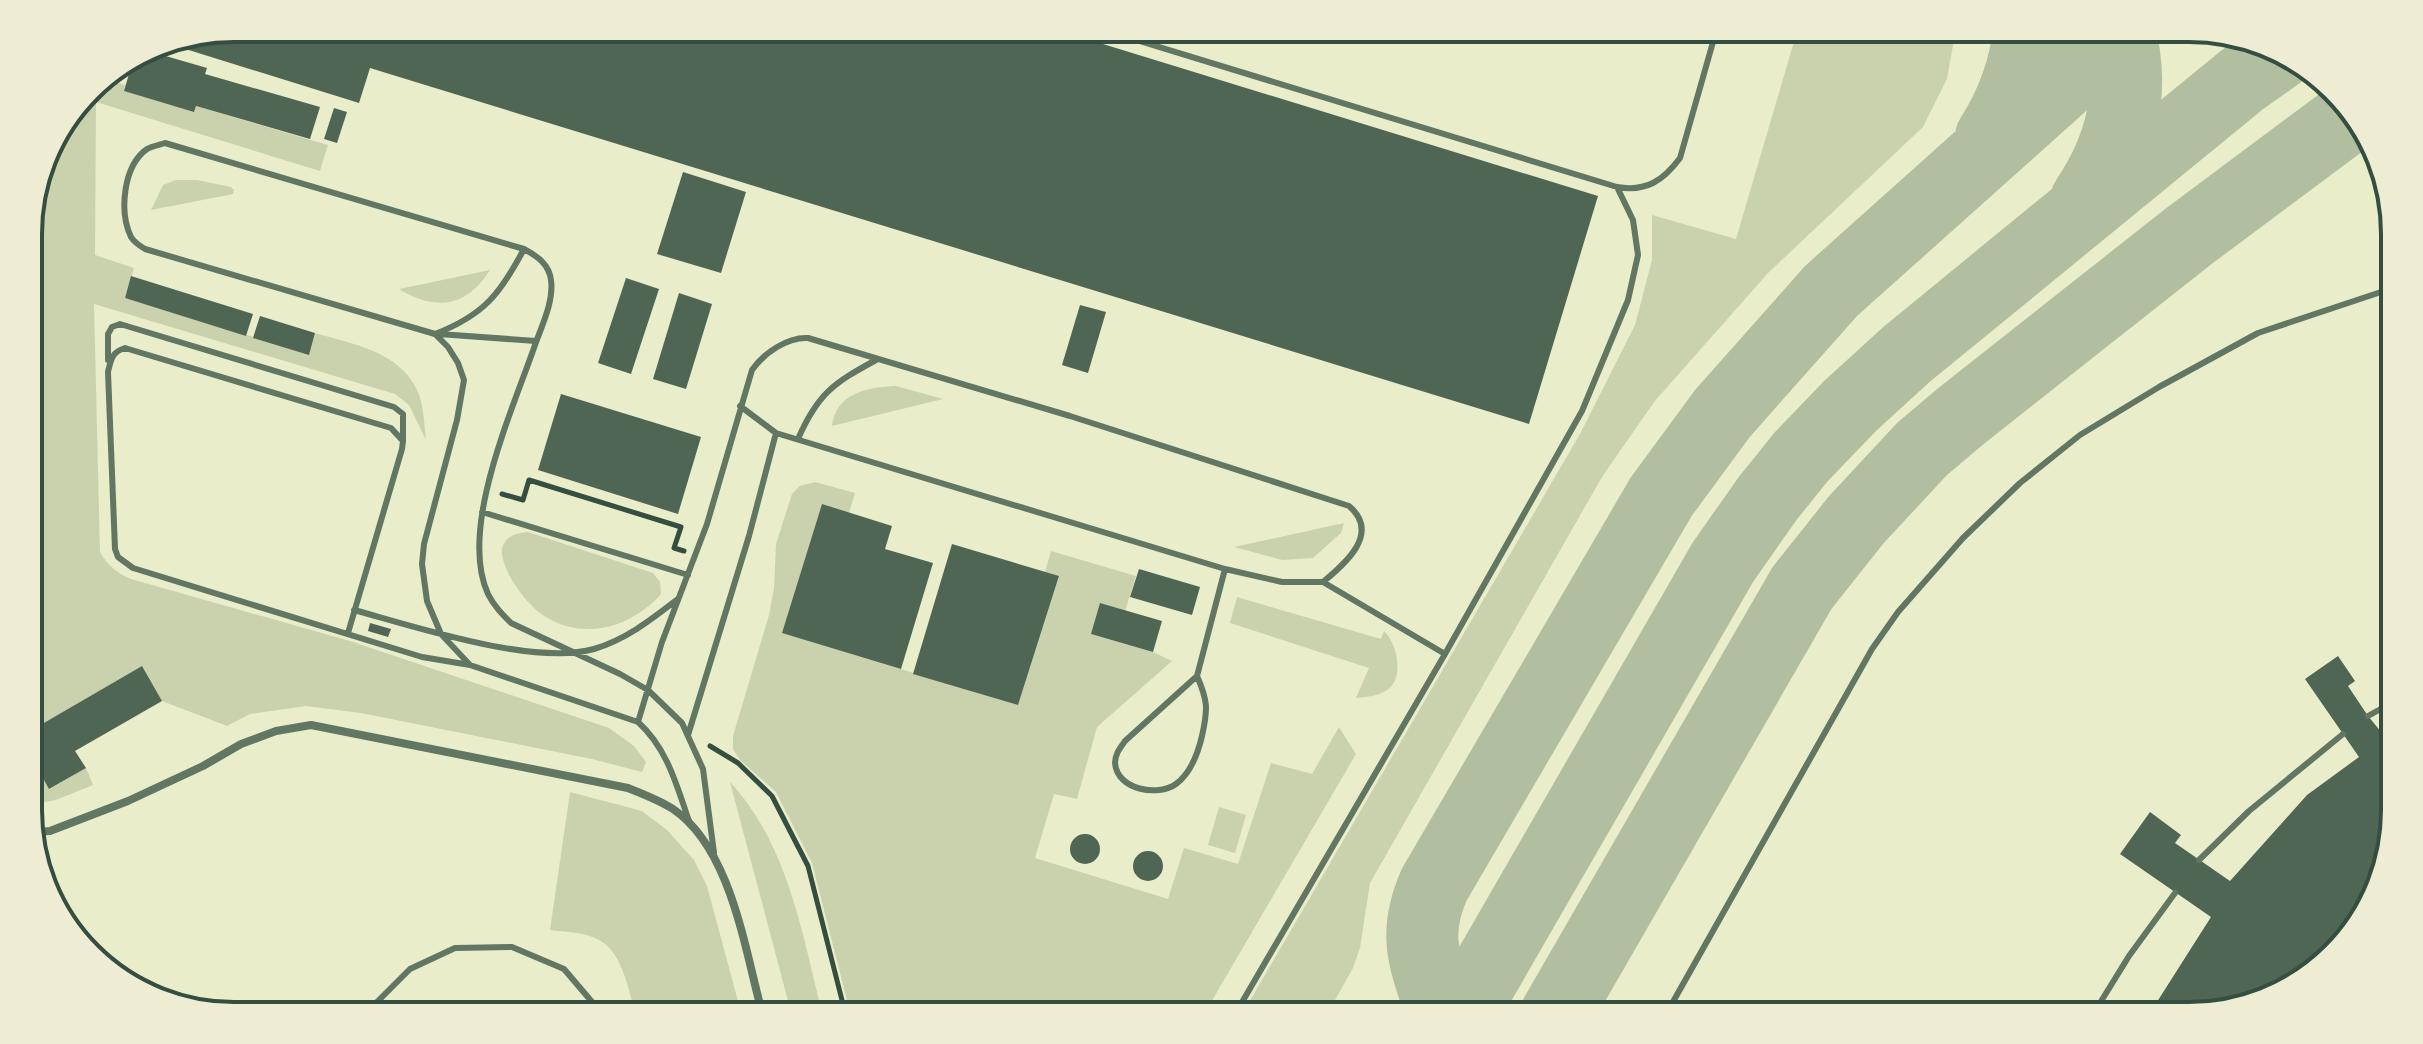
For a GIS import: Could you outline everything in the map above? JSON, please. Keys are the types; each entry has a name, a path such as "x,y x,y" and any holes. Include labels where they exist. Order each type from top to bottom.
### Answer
{"street":[{"path":"44,831 128,801 203,766 241,744 276,731 311,725 628,788 675,811 715,858 733,908 759,1002"}],"lane":[{"path":"1143,42 1633,190 1651,185 1668,174 1680,158 1713,42"},
{"path":"536,341 435,334 145,249 132,240 126,220 125,198 130,173 136,160 148,149 165,143 524,249 537,256 551,277 549,305 482,512 480,555 487,592 497,610 511,623 620,674 648,690 673,714 689,734 703,769 715,858"},
{"path":"1242,1002 1582,411 1628,300 1638,255 1633,220 1617,187"},
{"path":"435,334 469,319 489,302 510,276 524,249"},
{"path":"1673,1002 1872,649 1898,612 1963,538 2020,483 2080,435 2159,387 2258,333 2381,292"},
{"path":"348,633 403,441 403,414 394,407 115,323 108,334 108,372 115,549 118,557 133,568 422,657 470,665 638,722 651,734 666,756 691,827"},
{"path":"435,334 453,355 464,380 457,420 424,544 422,564 427,601 441,634 470,665"},
{"path":"638,722 696,554 752,370 759,360 797,338 808,338 1070,416 1349,506 1362,524 1357,547 1350,560 1323,582"},
{"path":"108,372 112,356 125,348 391,428 403,441"},
{"path":"798,439 814,405 825,393 837,381 876,360"},
{"path":"740,406 776,433 1225,569 1282,582 1323,582 1445,654"},
{"path":"689,734 749,536 776,433"},
{"path":"482,512 688,575"},
{"path":"1197,676 1207,698 1207,714 1199,746 1185,776 1175,785 1162,790 1147,790 1125,781 1115,763 1117,752 1125,741 1197,676 1225,569"},
{"path":"354,610 441,634 544,654 572,654 633,633 678,599"},
{"path":"2368,716 2381,709"},
{"path":"2199,860 2249,811 2343,734"},
{"path":"2101,1002 2129,956 2175,893"},
{"path":"377,1002 410,969 455,948 512,947 564,969 592,1002"}],"path":[{"path":"487,489 523,500 529,480 544,484 681,527 674,548 696,554"},
{"path":"689,734 738,763 772,796 808,866 842,1002"}],"green space":[{"path":"1794,42 1954,42 1947,79 1923,127 1768,273 1654,402 1602,477 1370,883 1360,948 1353,968 1334,1002 1249,1002 1580,434 1635,325 1652,260 1652,215 1736,239"},
{"path":"116,83 125,85 124,91 194,111 196,106 328,145 320,171 96,102 95,255 134,268 125,298 309,354 315,333 373,351 399,366 417,390 426,440 409,405 395,394 94,304 100,552 106,561 117,572 131,579 350,641 609,728 634,746 646,762 642,772 592,759 361,713 306,706 250,714 227,726 162,701 142,666 42,724 42,221 49,184 62,149 90,107"},
{"path":"176,180 197,180 234,190 233,194 151,210 163,185"},
{"path":"490,270 471,292 449,302 425,301 399,289"},
{"path":"896,386 943,399 832,426 840,406 855,394"},
{"path":"815,482 855,493 849,513 822,505 783,633 1018,705 1059,577 1045,572 1051,551 1136,576 1125,611 1091,634 1153,652 1172,661 1097,727 1077,799 1054,794 1035,858 1168,899 1184,848 1238,864 1271,763 1312,774 1339,727 1356,754 1211,1002 847,1002 812,863 776,792 740,760 733,749 733,736 769,615 776,544 792,494 800,486"},
{"path":"1344,523 1341,533 1313,558 1282,560 1234,547"},
{"path":"528,532 653,573 660,582 661,594 626,621 606,627 586,629 566,626 548,618 531,605 516,586 503,560 502,552 507,539"},
{"path":"1237,597 1381,639 1384,631 1389,636 1397,660 1393,685 1380,694 1356,698 1369,668 1230,623"},
{"path":"86,768 93,785 42,803 42,781 50,789"},
{"path":"730,782 766,834 780,863 800,923 820,1002 788,1002"},
{"path":"570,792 642,811 667,830 694,860 707,886 738,1002 632,1002 623,971 604,943 584,934 550,930"},
{"path":"1219,807 1246,815 1235,853 1208,845"}],"building":[{"path":"234,42 1097,42 1598,196 1529,424 370,68 359,103 185,49"},
{"path":"164,56 207,68 205,74 320,107 310,139 196,106 194,112 124,91 129,74"},
{"path":"334,108 347,112 337,143 324,139"},
{"path":"683,172 746,192 721,273 657,254"},
{"path":"131,276 253,314 246,336 125,298"},
{"path":"626,278 659,289 631,374 598,363"},
{"path":"679,293 712,304 686,389 653,379"},
{"path":"1080,305 1106,312 1088,373 1062,365"},
{"path":"260,316 315,333 309,355 253,338"},
{"path":"561,394 701,437 678,514 538,470"},
{"path":"822,504 892,526 885,549 933,563 901,669 782,633"},
{"path":"952,544 1059,576 1018,705 913,674"},
{"path":"1139,569 1200,587 1192,615 1130,597"},
{"path":"1100,603 1162,621 1153,652 1091,634"},
{"path":"370,623 391,629 388,637 368,631"},
{"path":"2338,656 2355,681 2348,686 2381,732 2379,835 2366,883 2355,906 2325,946 2285,976 2251,992 2226,998 2202,1002 2157,1002 2211,917 2120,854 2150,812 2181,835 2175,843 2230,881 2307,795 2359,757 2305,679"},
{"path":"142,666 162,701 75,751 86,768 49,789 42,781 42,724"},
{"path":"1085,834 1096,838 1100,849 1096,860 1085,864 1074,860 1070,849 1074,838"},
{"path":"1148,851 1159,855 1163,866 1159,877 1148,881 1137,877 1133,866 1137,855"}],"taxiway":[{"path":"1991,137 2017,85 2027,42"},
{"path":"1439,1002 1427,966 1422,936 1423,921 1434,885 1661,497 1722,414 1831,291 2109,42"},
{"path":"2086,200 2108,160 2122,117 2126,73 2122,42"},
{"path":"1469,1002 1723,562 1801,457 1850,406 1907,354 2269,61"},
{"path":"1563,1002 1802,588 1856,520 1922,449 1961,416 2189,236 2344,121"}]}
